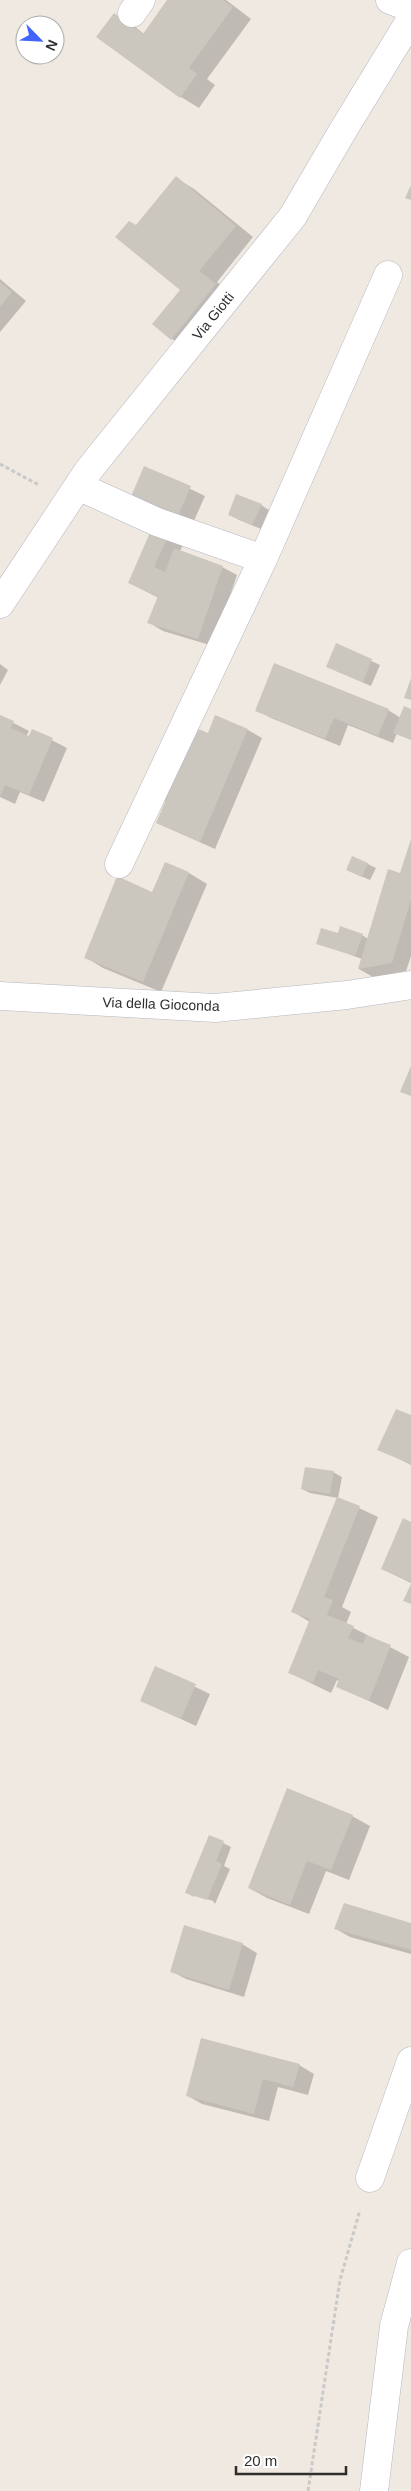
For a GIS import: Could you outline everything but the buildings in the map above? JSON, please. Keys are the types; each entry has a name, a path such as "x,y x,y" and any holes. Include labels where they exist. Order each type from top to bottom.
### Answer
{"street":[{"path":"390,0 411,8"},
{"name":"Via Giotti","path":"0,604 73,494 293,216 411,19"},
{"path":"119,864 263,559 388,275"},
{"path":"73,494 263,559"},
{"name":"Via della Gioconda","path":"0,996 215,1008 347,995 411,985"},
{"path":"370,2178 411,2060"},
{"path":"374,2491 394,2326 411,2262"}],"path":[{"path":"0,464 73,494"},
{"path":"308,2491 340,2280 370,2178"}]}
